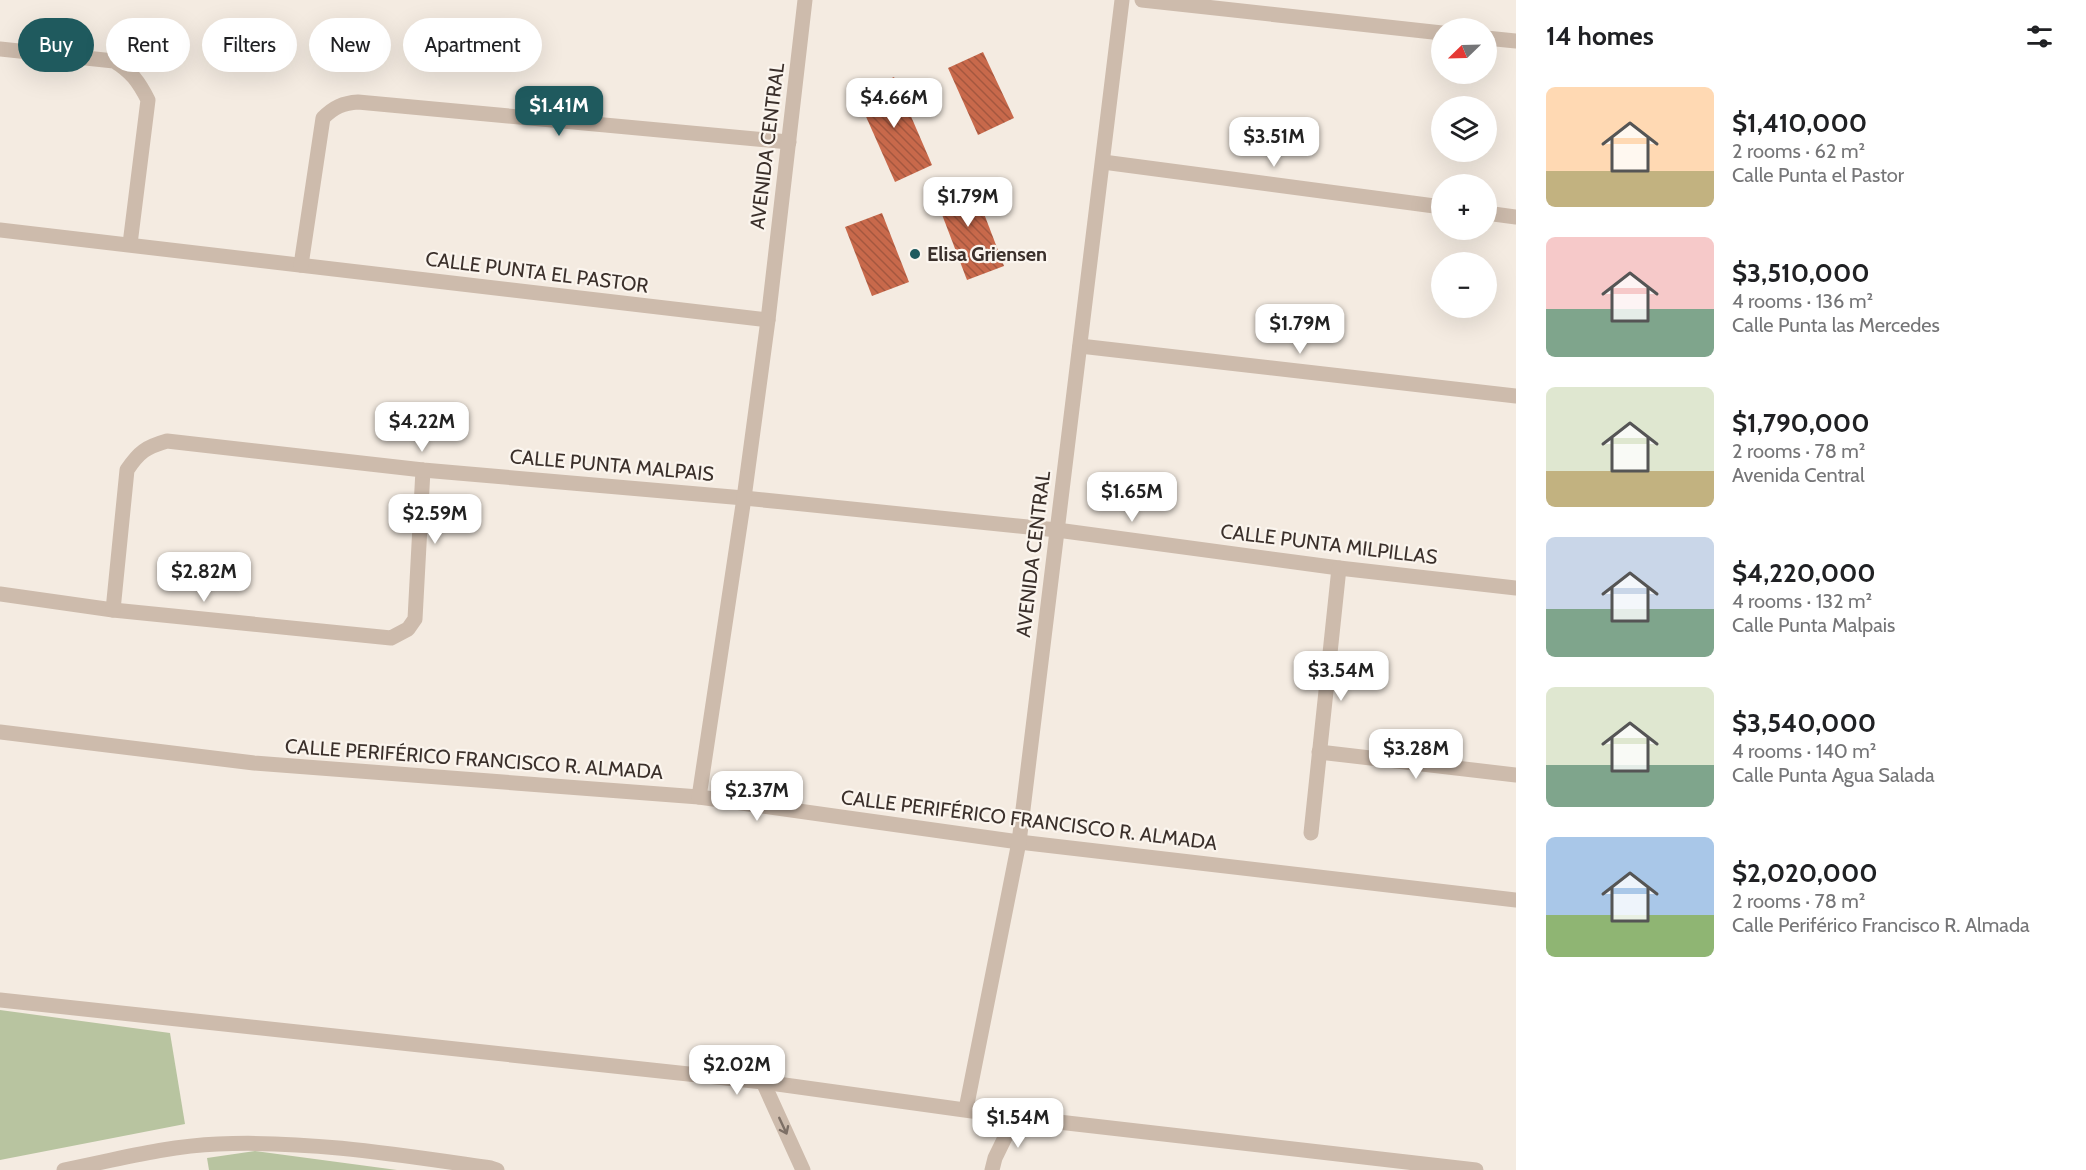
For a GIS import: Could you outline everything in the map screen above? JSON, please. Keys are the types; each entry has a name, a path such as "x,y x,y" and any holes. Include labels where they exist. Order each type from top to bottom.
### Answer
{"street":[{"name":"AVENIDA CENTRAL","path":"699,796 768,320 805,0"},
{"name":"AVENIDA CENTRAL","path":"966,1109 1019,842 1122,0"},
{"path":"1142,0 1431,32"},
{"path":"1497,39 1516,41"},
{"path":"0,49 114,61 128,69 139,81 148,100 130,244"},
{"path":"301,265 323,118 333,108 345,103 358,102 789,142"},
{"path":"1103,162 1431,206"},
{"path":"1497,214 1516,217"},
{"name":"CALLE PUNTA EL PASTOR","path":"0,230 768,320"},
{"path":"1080,346 1516,396"},
{"name":"CALLE PUNTA MALPAIS","path":"113,610 127,470 138,454 151,446 167,441 423,470 744,498"},
{"path":"0,594 113,610 391,638 398,636 408,629 415,619 423,470"},
{"name":"CALLE PUNTA MILPILLAS","path":"744,498 1057,530 1339,568 1516,588"},
{"path":"1311,832 1339,568"},
{"name":"CALLE PERIFÉRICO FRANCISCO R. ALMADA","path":"0,732 254,763 699,796 1019,842 1516,900"},
{"path":"1319,752 1516,775"},
{"path":"0,1000 763,1082 1015,1117 1476,1170"},
{"path":"763,1082 803,1170"},
{"path":"992,1170 995,1158 1015,1117"},
{"path":"64,1170 169,1148 217,1144 338,1147 497,1170"}],"green space":[{"path":"0,1010 170,1033 185,1124 0,1160"},
{"path":"255,1151 397,1170 209,1170 207,1158"}],"building":[{"path":"983,52 1014,118 978,135 948,68"},
{"path":"894,77 932,165 895,182 856,94"},
{"path":"970,177 1004,266 967,280 933,191"},
{"path":"882,213 909,282 872,296 845,227"}],"place":[{"name":"Elisa Griensen","path":"915,254"}]}
